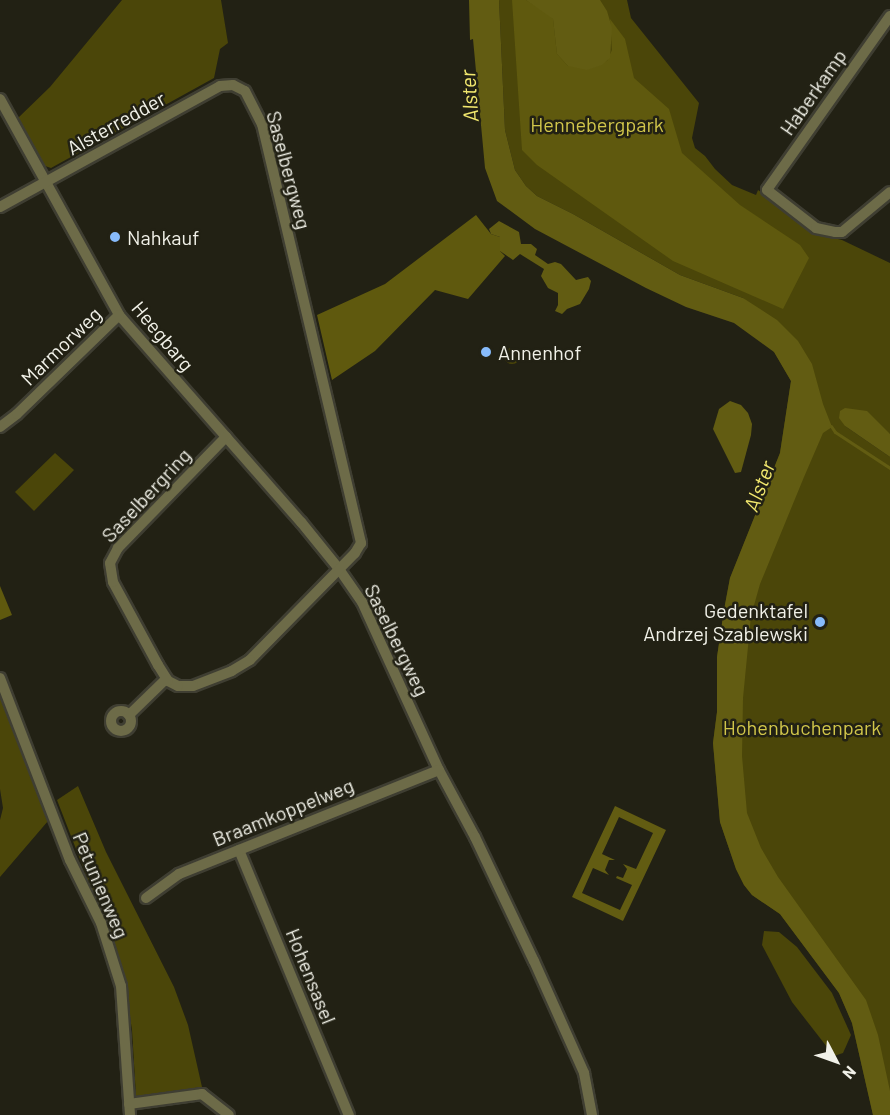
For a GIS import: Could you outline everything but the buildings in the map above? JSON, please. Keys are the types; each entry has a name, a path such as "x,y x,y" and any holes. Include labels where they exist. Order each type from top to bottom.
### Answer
{"street":[{"name":"Haberkamp","path":"890,16 767,190 816,228 835,232 842,232 890,192"},
{"name":"Alsterredder","path":"0,207 220,86 236,86 249,96"},
{"name":"Saselbergweg","path":"249,96 262,124 361,541 358,550 339,569 362,602 439,770 475,837 534,961 584,1073 592,1115"},
{"name":"Heegbarg","path":"0,99 119,315 339,569"},
{"name":"Marmorweg","path":"0,427 119,315"},
{"name":"Saselbergring","path":"166,679 112,582 110,563 125,541 226,437"},
{"path":"129,715 166,679 174,685 187,687 245,663 339,569"},
{"name":"Petunienweg","path":"0,678 70,860 101,923 121,986 130,1110"},
{"name":"Braamkoppelweg","path":"146,898 179,874 439,770"},
{"name":"Hohensasel","path":"239,850 349,1115"},
{"path":"130,1110 202,1094 229,1115"}],"green space":[{"path":"122,0 221,0 228,43 220,49 214,78 51,168 45,166 18,118 50,87"},
{"name":"Hohenbuchenpark","path":"499,0 627,0 631,18 699,103 692,138 695,148 715,169 732,185 756,195 758,190 821,235 842,240 890,263 890,434 845,426 890,457 890,1115 873,1115 852,1023 839,993 780,914 752,895 744,885 720,822 713,743 717,712 717,657 724,610 730,578 780,453 791,381 743,298 680,275 537,196 526,186 515,170 505,130"},
{"name":"Hennebergpark","path":"512,0 526,0 550,15 553,19 557,54 568,66 607,61 612,50 610,19 625,39 634,78 669,109 682,153 740,205 800,245 809,258 783,309 673,261 537,165 522,150"},
{"path":"476,215 491,234 500,237 500,251 505,256 468,299 435,290 375,351 332,380 317,315 385,284"},
{"path":"512,348 518,350 520,356 518,362 512,364 506,362 504,356 506,350"},
{"path":"55,453 74,470 34,511 15,492"},
{"path":"0,586 12,615 0,620"},
{"path":"0,695 48,821 0,877 0,820 3,808 0,789"},
{"path":"78,786 106,852 174,987 188,1025 202,1087 136,1096 132,1030 125,984 104,921 57,800"},
{"path":"764,931 779,932 797,947 832,993 851,1035 843,1053 834,1056 792,1002 762,945"}],"shaded area":[{"path":"469,0 499,0 505,130 515,170 526,186 537,196 680,275 743,298 777,320 798,341 812,364 832,427 823,433 804,477 760,584 751,616 743,698 742,756 747,813 761,848 778,877 866,1000 878,1035 890,1091 890,1115 873,1115 852,1023 839,993 780,914 752,895 744,885 720,822 713,743 717,712 717,657 724,610 730,578 780,453 791,381 774,352 734,323 686,307 646,288 535,229 497,201 485,168 473,39 470,40"},
{"path":"526,0 600,0 607,11 612,28 610,58 602,65 587,70 568,66 557,54 553,19"},
{"path":"499,221 519,232 521,244 531,244 537,249 535,255 548,264 555,262 561,264 576,280 588,277 591,281 589,289 580,304 567,309 562,314 555,311 558,305 558,293 548,288 541,276 544,269 520,254 513,260 500,251 500,237 491,234 489,229"},
{"path":"730,401 741,405 748,413 752,424 741,472 735,473 713,429 719,409"},
{"path":"845,408 867,411 890,434 890,457 845,426 839,418 840,411"},
{"path":"615,806 666,830 623,921 572,897","holes":["619,817 653,833 636,869 623,864 627,869 623,878 617,876 616,878 632,885 620,910 582,893 593,868 609,875 605,870 609,860 615,860 602,854"]}],"waterway":[{"path":"831,426 835,432 890,468"}],"place":[{"name":"Nahkauf","path":"115,237"},
{"name":"Annenhof","path":"486,352"},
{"name":"Gedenktafel Andrzej Szablewski","path":"820,622"}],"water label":[{"name":"Alster","path":"469,96"},
{"name":"Alster","path":"759,486"}]}
